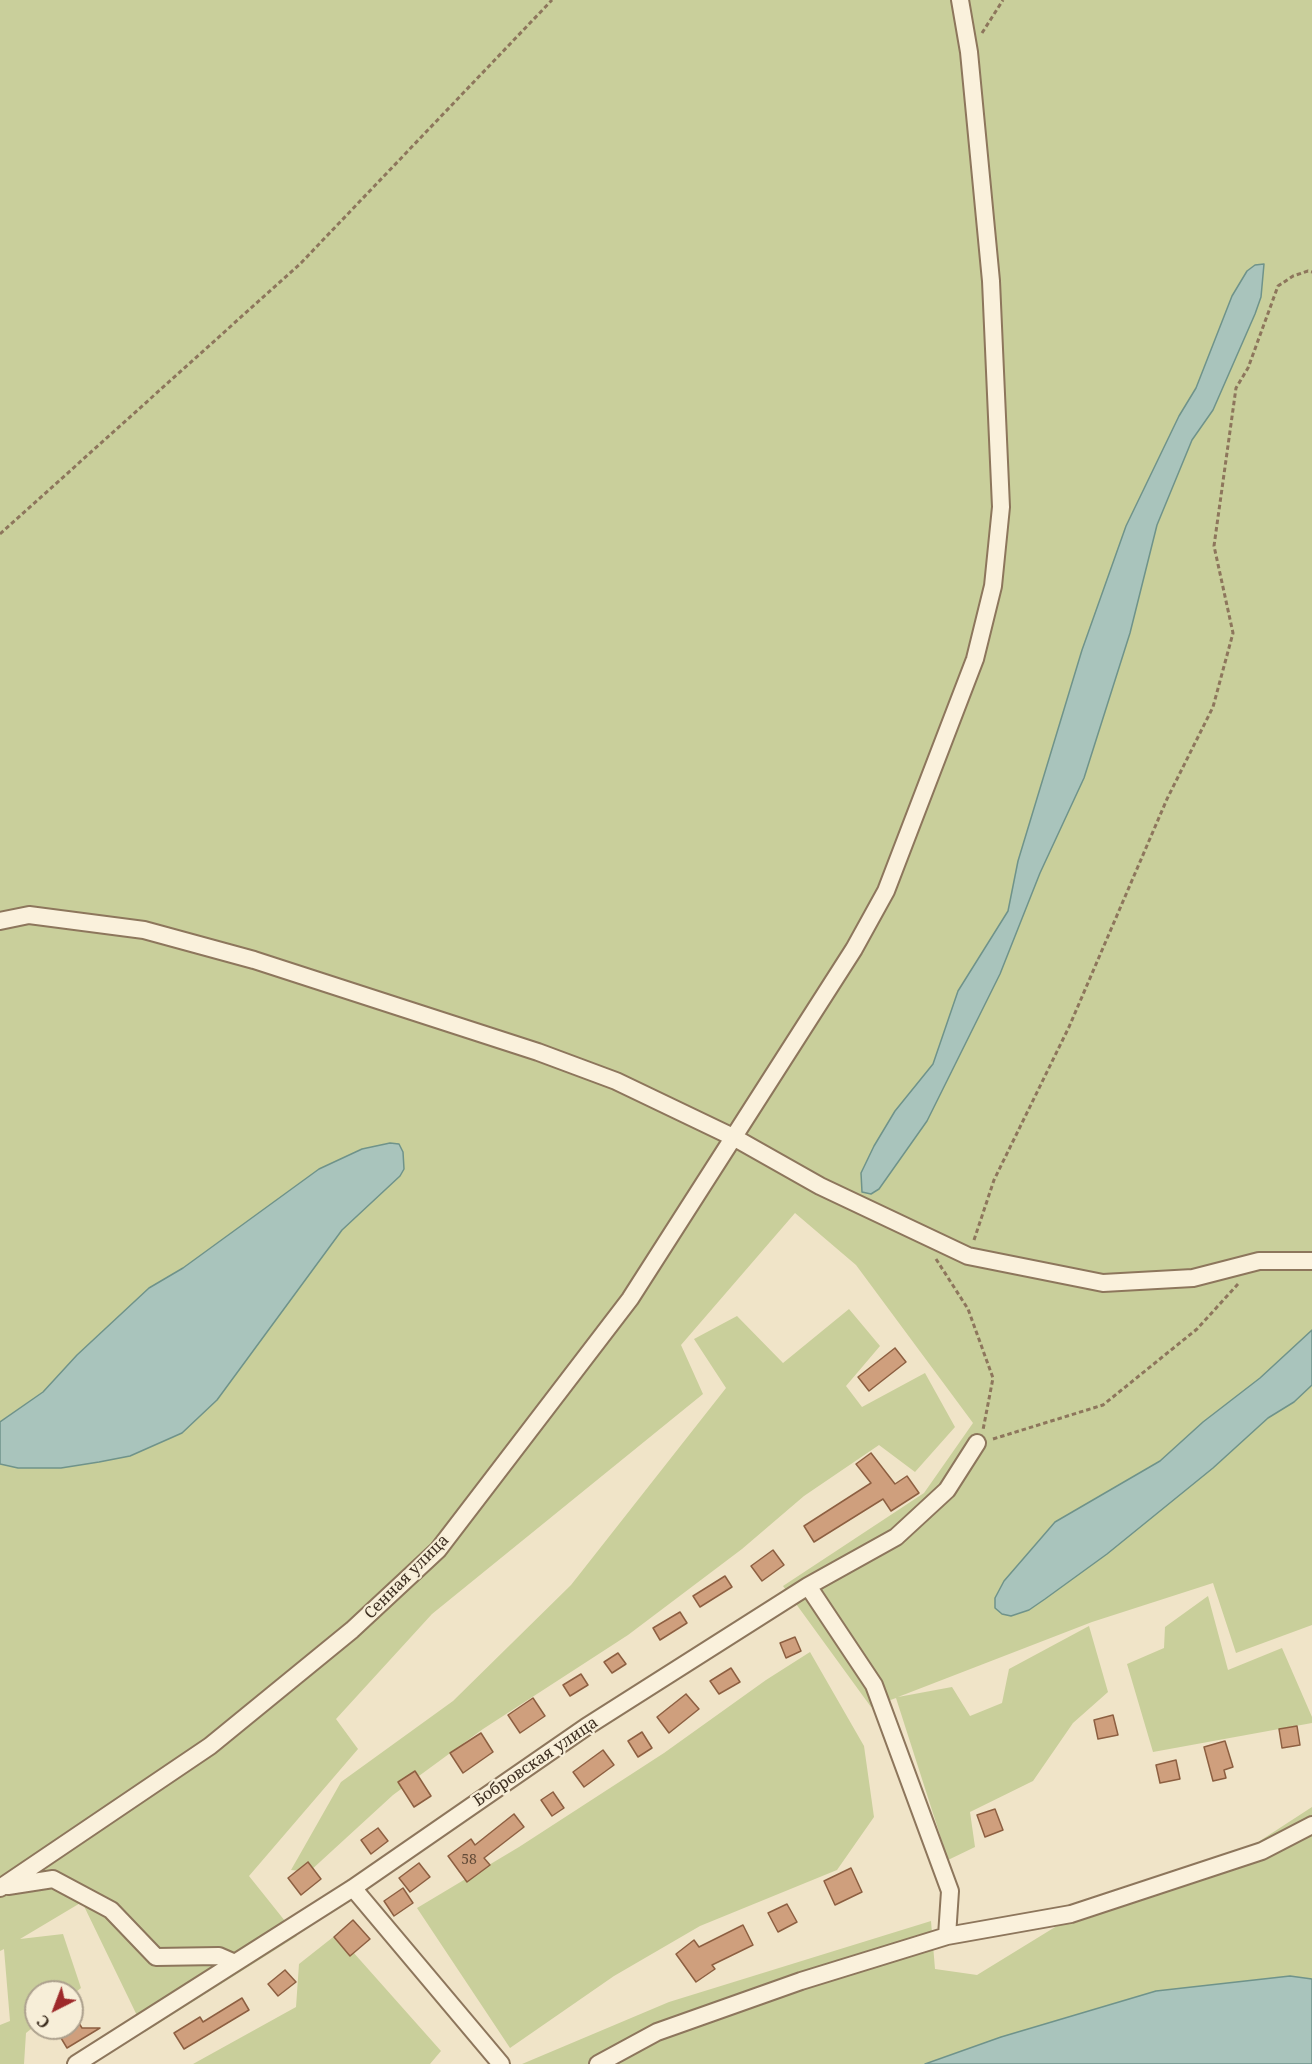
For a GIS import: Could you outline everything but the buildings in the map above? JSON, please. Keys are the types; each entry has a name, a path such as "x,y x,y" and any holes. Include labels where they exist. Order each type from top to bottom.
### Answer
{"street":[{"name":"Сенная улица","path":"1,1887 210,1746 352,1630 438,1550 630,1299 854,950 886,891 975,659 993,586 1001,507 991,281 969,52 960,0"},
{"path":"0,921 29,915 144,930 254,960 538,1052 616,1081 735,1138 820,1186 968,1256 1103,1283 1193,1278 1259,1261 1312,1261"},
{"name":"Бобровская улица","path":"76,2064 353,1888 586,1727 808,1586 896,1537 947,1490 977,1443"},
{"path":"808,1586 874,1685 950,1891 947,1936"},
{"path":"598,2064 657,2032 801,1981 947,1936 1071,1914 1262,1851 1312,1825"},
{"path":"1,1887 53,1879 111,1910 156,1958 219,1956 235,1963"},
{"path":"353,1888 501,2064"}],"path":[{"path":"0,534 302,263 552,0"},
{"path":"969,52 1003,0"},
{"path":"968,1256 994,1180 1069,1027 1167,799 1214,707 1233,633 1214,546 1236,388 1259,341 1278,286 1293,276 1308,271 1312,273"},
{"path":"919,1232 968,1310 993,1378 984,1427 977,1443"},
{"path":"977,1443 1103,1405 1197,1329 1259,1261"}],"green space":[{"path":"0,0 1312,0 1312,1625 1236,1653 1213,1583 1092,1622 898,1697 952,1687 970,1716 1002,1703 1009,1669 1089,1626 1108,1692 1073,1723 1033,1781 970,1812 975,1847 948,1860 896,1698 871,1707 783,1586 924,1493 973,1423 856,1265 795,1213 681,1345 703,1394 432,1614 336,1719 358,1749 249,1876 297,1936 145,2032 82,1902 20,1939 63,1934 78,1980 24,1980 24,2064 0,2064 0,2025 10,2021 4,1949 0,1951"},
{"path":"849,1309 880,1346 846,1386 862,1407 925,1373 955,1427 915,1472 879,1445 804,1496 742,1549 628,1635 483,1729 393,1795 309,1872 291,1870 341,1782 453,1701 571,1585 726,1388 694,1339 737,1316 783,1363"},
{"path":"1208,1596 1228,1670 1282,1648 1312,1717 1312,1723 1153,1752 1127,1664 1164,1648 1165,1627"},
{"path":"810,1652 864,1746 874,1817 837,1870 700,1926 614,1976 510,2048 417,1908 519,1847 664,1753 766,1680"},
{"path":"1312,1807 1312,1979 1290,1976 1001,2037 925,2064 522,2064 669,2002 931,1921 935,1969 977,1975 1091,1905 1252,1846"},
{"path":"337,1934 441,2051 430,2064 193,2064 296,2007 299,1964"}],"water":[{"path":"1264,264 1261,297 1255,314 1213,410 1192,440 1157,525 1130,633 1084,778 1040,873 1000,974 927,1121 879,1189 871,1194 862,1192 861,1173 874,1146 895,1111 933,1064 958,991 1008,911 1018,861 1082,650 1126,526 1179,416 1196,388 1232,296 1247,271 1255,265"},
{"path":"390,1143 399,1144 403,1152 404,1169 400,1176 342,1230 217,1400 182,1433 130,1456 99,1462 61,1468 18,1468 0,1464 0,1422 43,1392 77,1355 149,1288 183,1268 319,1169 362,1149"},
{"path":"1312,1330 1312,1385 1294,1402 1268,1418 1213,1468 1107,1554 1045,1599 1029,1610 1011,1616 1002,1614 995,1608 995,1598 1004,1581 1055,1522 1160,1461 1203,1422 1260,1378"},
{"path":"1290,1976 1312,1979 1312,2064 925,2064 1001,2037 1156,1991"}]}
